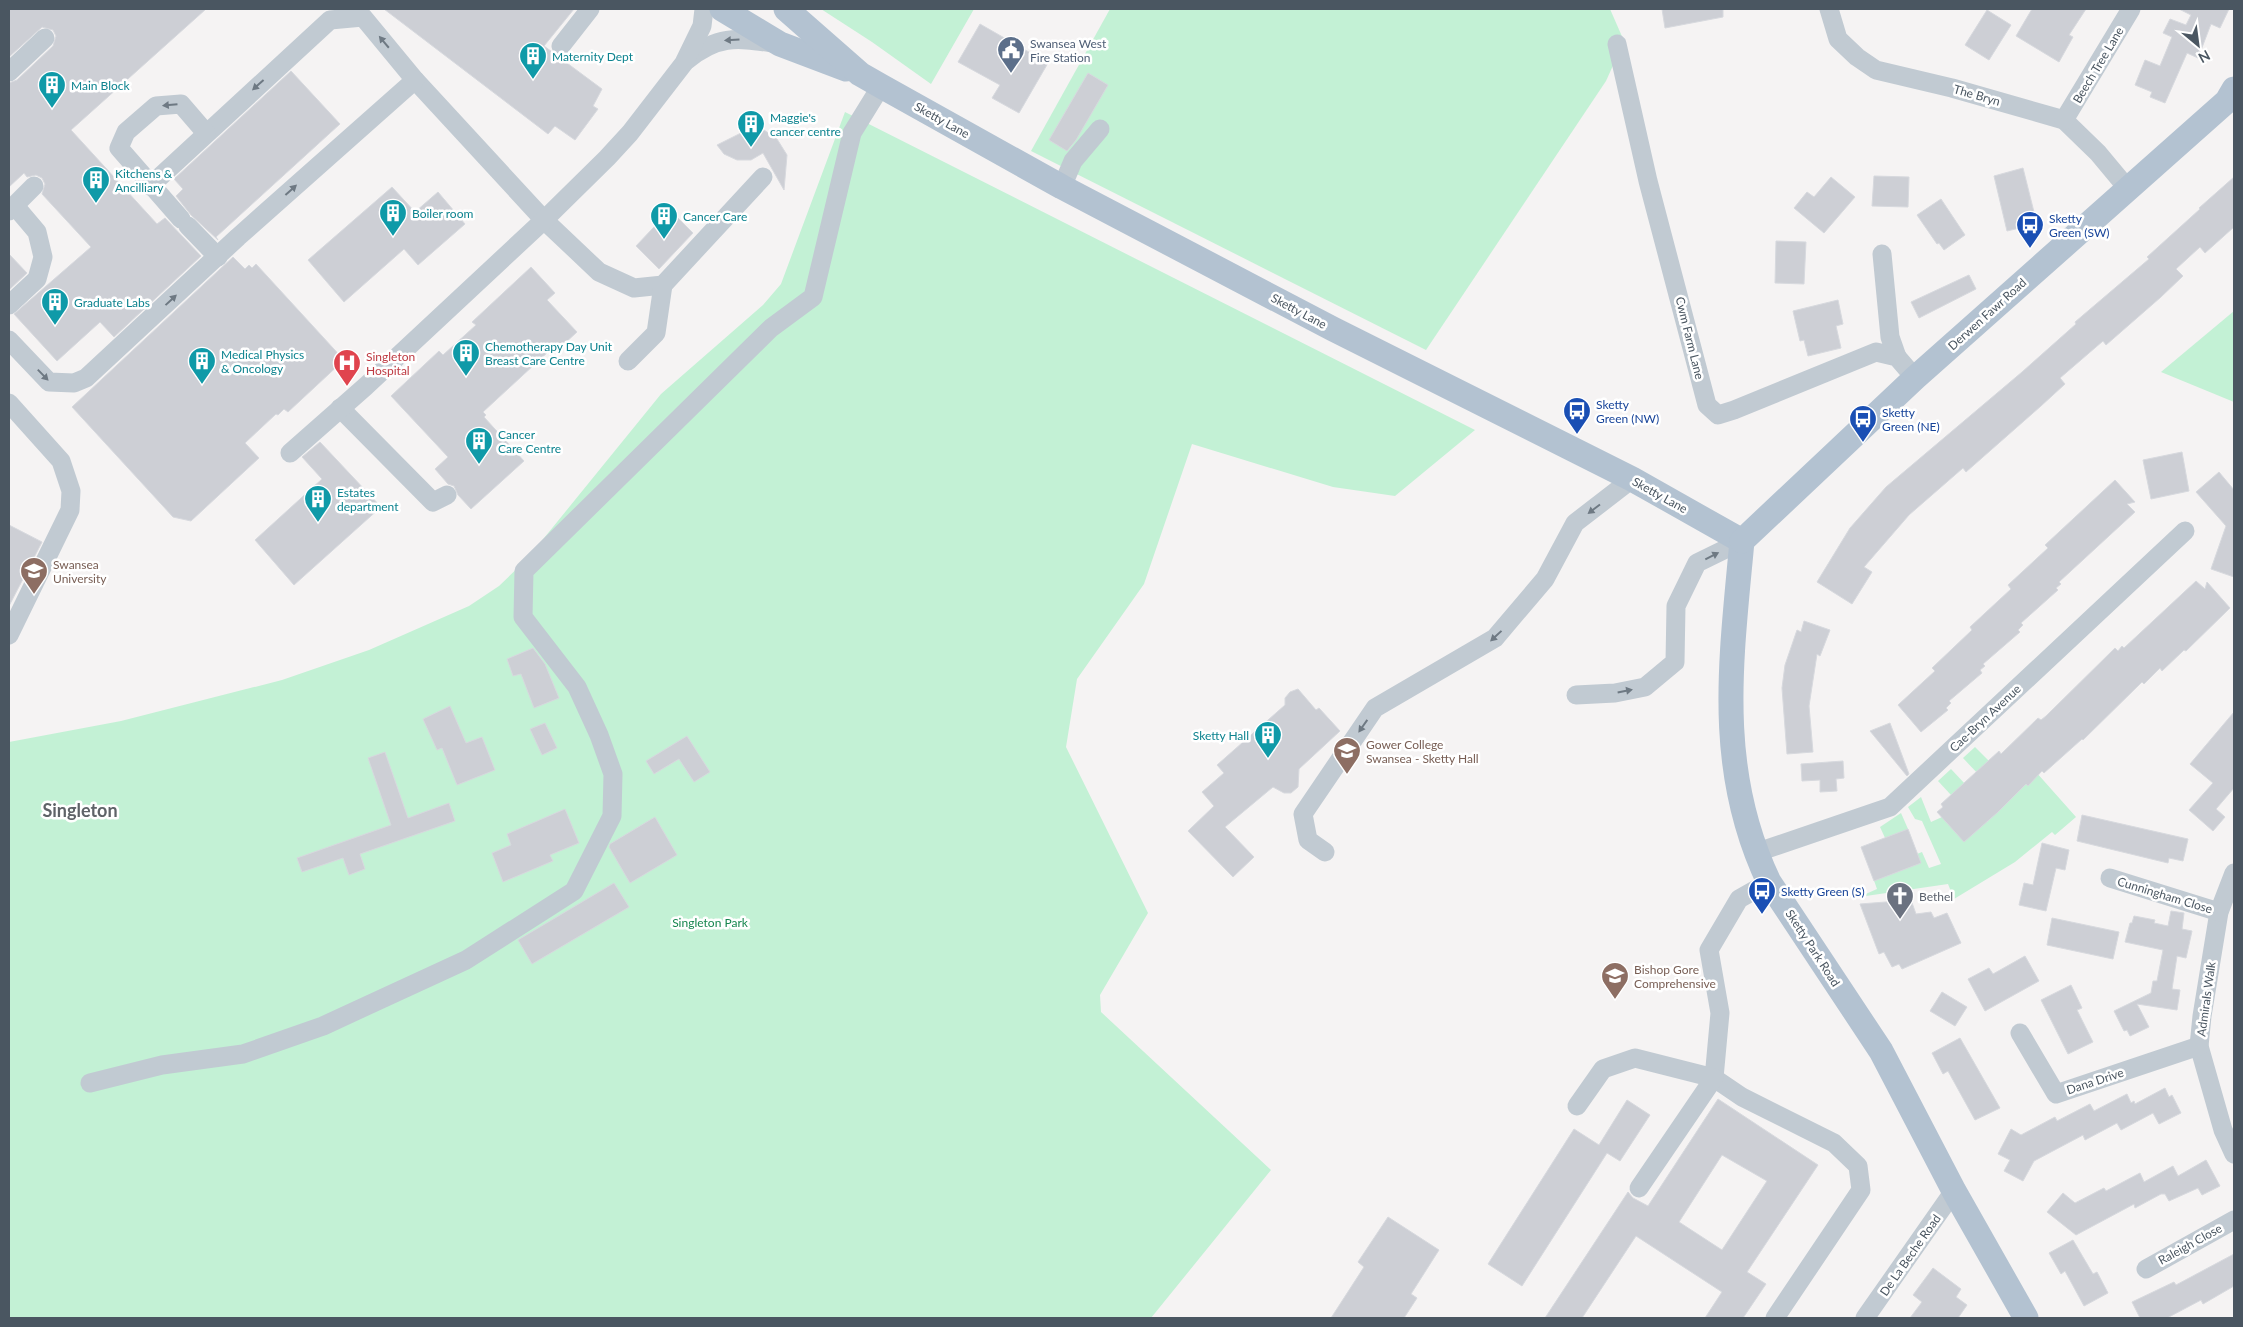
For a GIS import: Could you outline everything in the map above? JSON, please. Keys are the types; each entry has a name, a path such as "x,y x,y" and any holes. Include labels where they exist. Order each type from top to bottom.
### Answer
{"main road":[{"name":"Sketty Lane","path":"722,9 780,44 871,80 1062,187 1333,329 1632,479 1742,541"},
{"name":"Sketty Lane","path":"786,9 871,80"},
{"name":"Derwen Fawr Road","path":"1742,541 1916,378 2232,95"},
{"name":"Sketty Park Road","path":"1742,541 1730,666 1733,758 1740,802 1755,853 1770,882 1881,1051 1954,1191 2026,1318"}],"street":[{"path":"561,46 590,9"},
{"path":"290,453 544,220 630,133 684,63 702,26 704,9"},
{"name":"The Bryn","path":"1829,9 1838,39 1876,70 1952,88 2064,120 2098,153 2128,189"},
{"name":"Beech Tree Lane","path":"2064,120 2131,9"},
{"path":"150,186 330,20 363,17 415,80 544,220 599,272 634,288 663,285"},
{"path":"9,72 45,38"},
{"path":"684,63 701,49 717,41 728,39 780,44"},
{"name":"Cwm Farm Lane","path":"1616,44 1648,180 1707,405 1718,415 1876,352 1897,357"},
{"path":"9,340 49,382 74,383 86,378 415,80"},
{"path":"90,1082 162,1065 243,1054 323,1026 466,960 574,891 612,816 613,774 599,735 577,687 523,617 524,571 771,328 813,297 852,133 871,80"},
{"path":"206,133 181,104 156,106 126,132 119,148 150,186 218,257"},
{"path":"1062,187 1074,161 1100,129"},
{"path":"628,361 656,333 663,285 763,177"},
{"path":"9,305 37,279 43,257 37,232 12,209 34,186"},
{"path":"1882,254 1890,337 1897,357 1916,378"},
{"path":"9,403 61,460 71,491 70,510 9,635"},
{"path":"340,408 433,502 447,495"},
{"path":"1325,852 1308,840 1303,814 1375,708 1495,638 1545,579 1575,523 1632,479"},
{"name":"Cae-Bryn Avenue","path":"1755,853 1890,807 2184,532"},
{"path":"1576,695 1615,693 1645,687 1675,662 1676,606 1697,563 1742,541"},
{"name":"Admirals Walk","path":"2234,873 2219,912 2199,1046 2229,1127 2234,1154"},
{"name":"Cunningham Close","path":"2110,878 2219,912"},
{"path":"1639,1188 1714,1078 1720,1013 1709,950 1739,899 1770,882"},
{"name":"Dana Drive","path":"2020,1034 2056,1094 2199,1046"},
{"path":"1577,1106 1603,1069 1635,1058 1714,1078 1742,1097 1834,1143 1858,1166 1861,1190 1775,1318"},
{"name":"De La Beche Road","path":"1865,1318 1954,1191"},
{"name":"Raleigh Close","path":"2146,1268 2234,1220"}],"green space":[{"path":"821,9 974,9 931,84"},
{"path":"1110,9 1610,9 1624,41 1606,81 1426,350 1031,151"},
{"name":"Singleton Park","path":"845,112 1475,430 1395,496 1333,487 1192,444 1144,584 1077,679 1066,747 1148,913 1100,995 1101,1012 1271,1170 1151,1318 9,1318 9,742 121,721 282,680 369,650 469,606 499,586 527,559 661,394 763,305 781,284"},
{"path":"2234,311 2234,402 2161,372"},
{"path":"1975,747 1989,761 1979,775 1963,758"},
{"path":"1951,769 1966,785 1951,795 1938,781"},
{"path":"2036,772 2076,817 2055,835 2052,832 2015,862 1954,899 1948,884 1859,897 1877,889 1871,872 1922,852 1929,868 1941,864 1922,821 1915,819 1908,807 1921,797 1931,822 1942,817 1978,813 1987,822"},
{"path":"1901,813 1908,829 1886,840 1880,827"}],"building":[{"path":"9,9 206,9 71,130 157,224 165,218 201,256 114,337 100,322 57,361 14,314 91,247 42,194 45,184 42,178 36,175 27,177 24,173 9,187 9,83 17,80 53,46 56,36 53,30 42,27 9,57"},
{"name":"Maternity Dept","path":"384,9 574,9 544,46 602,89 593,106 598,109 575,140 555,126 548,134"},
{"path":"1662,9 1723,9 1723,17 1665,28"},
{"path":"2032,9 2086,9 2069,35 2073,37 2059,62 2016,36"},
{"path":"2179,9 2229,9 2220,28 2211,24 2198,58 2187,53 2165,103 2150,97 2152,92 2135,85 2145,60 2160,66 2172,37 2163,33 2170,19 2186,25 2191,15"},
{"path":"1987,10 2011,25 1989,60 1965,45"},
{"name":"Swansea West Fire Station","path":"980,24 1048,63 1019,113 992,98 1000,85 958,62"},
{"path":"291,71 340,124 216,237 218,240 191,215 176,196 183,189 174,179"},
{"path":"1088,73 1108,85 1076,140 1067,151 1049,140"},
{"name":"Maggie's cancer centre","path":"749,129 764,130 777,139 787,155 784,190 763,153 751,160 737,160 724,154 717,145"},
{"path":"2023,168 2037,224 2007,231 1994,176"},
{"path":"1874,176 1909,177 1908,207 1872,206"},
{"path":"1831,177 1855,197 1824,233 1794,208 1807,192 1814,197"},
{"path":"2234,177 2234,227 2205,253 2200,247 2176,269 2183,276 2161,297 2106,345 2103,341 2060,378 2065,384 2041,406 1966,472 1963,468 1909,515 1864,567 1872,572 1852,604 1817,582 1850,528 1886,487 2022,372 2076,324 2075,322 2149,259 2147,257"},
{"name":"Boiler room","path":"392,187 415,212 438,192 465,224 418,265 404,249 344,302 308,260"},
{"path":"1941,199 1965,235 1944,250 1939,243 1937,244 1917,215"},
{"name":"Cancer Care","path":"670,210 693,233 659,269 636,246"},
{"path":"1776,241 1806,242 1804,284 1775,283"},
{"path":"9,254 27,273 9,290"},
{"name":"Medical Physics & Oncology","path":"233,257 245,269 249,265 252,268 256,264 344,360 288,412 284,409 278,415 276,414 245,443 259,458 191,521 173,517 72,407"},
{"name":"Chemotherapy Day Unit Breast Care Centre","path":"531,267 555,293 547,300 577,332 551,356 548,352 483,412 486,415 484,417 524,461 471,509 458,495 454,486 448,484 435,469 448,457 391,396 439,351 443,355 476,325 472,322"},
{"path":"1969,275 1976,289 1919,318 1911,302"},
{"path":"1838,300 1843,324 1836,326 1841,348 1808,356 1804,340 1800,341 1793,311"},
{"name":"Estates department","path":"320,442 381,507 294,585 255,540 322,479 302,457"},
{"path":"2182,452 2189,491 2151,499 2143,460"},
{"path":"2219,472 2234,490 2234,577 2211,569 2226,526 2196,492"},
{"path":"2115,480 2135,502 2127,504 2135,512 2059,582 2061,584 2056,588 2058,590 2021,623 2023,625 2018,630 2020,632 1983,664 1985,666 1980,670 1982,673 1949,701 1951,703 1946,708 1948,710 1921,732 1898,705 1935,671 1932,668 1972,630 1970,627 2011,589 2008,585 2048,548 2045,545"},
{"path":"9,525 42,542 9,606"},
{"path":"2196,581 2205,589 2207,582 2230,608 2186,651 2184,650 2162,671 2160,668 2144,684 2142,682 2083,740 2044,773 2042,771 2028,786 2026,784 1964,842 1937,812 1943,807 1941,804 1999,751 2001,754 2038,718 2041,720 2046,716 2115,648 2118,651 2122,646 2124,648"},
{"path":"1804,621 1830,630 1820,656 1817,654 1809,706 1813,752 1787,754 1782,688 1785,665 1797,630 1801,632"},
{"path":"533,648 545,664 559,698 534,708 521,674 513,676 507,659"},
{"name":"Sketty Hall","path":"1298,689 1316,710 1319,708 1340,731 1299,769 1298,787 1291,793 1284,793 1273,787 1225,827 1254,857 1233,877 1188,831 1214,806 1202,792 1224,773 1217,765 1285,705 1285,698 1290,692"},
{"path":"450,706 466,743 482,737 495,770 457,785 442,748 437,750 423,719"},
{"path":"2234,712 2234,788 2216,809 2225,817 2213,831 2189,810 2213,783 2190,764"},
{"path":"545,723 557,748 542,755 530,729"},
{"path":"1890,723 1909,774 1907,776 1870,731"},
{"path":"687,736 710,772 694,782 679,759 654,774 646,761"},
{"path":"385,752 408,818 449,803 455,821 360,854 365,869 349,875 343,858 302,872 297,858 391,825 368,758"},
{"path":"1843,761 1844,778 1836,779 1837,791 1820,792 1820,780 1802,781 1801,764"},
{"path":"565,809 579,843 550,855 553,861 503,882 492,853 511,845 507,834"},
{"path":"2082,815 2188,839 2183,861 2169,858 2168,863 2077,841"},
{"path":"655,817 677,855 630,883 609,847 610,844"},
{"path":"1908,829 1921,863 1874,881 1861,847"},
{"path":"2042,843 2069,850 2065,870 2056,868 2046,911 2019,905 2024,883 2033,885"},
{"path":"614,883 629,907 532,964 518,940"},
{"path":"1911,900 1916,914 1931,912 1934,918 1947,913 1961,943 1902,969 1899,964 1892,967 1884,952 1879,954 1860,904"},
{"path":"2171,911 2184,913 2182,929 2192,931 2186,958 2177,956 2172,989 2180,990 2177,1010 2137,1004 2149,1027 2130,1036 2127,1030 2124,1031 2114,1011 2151,993 2153,981 2157,981 2163,950 2125,942 2130,923 2132,923 2134,916 2155,920 2154,923 2168,926"},
{"path":"2052,918 2119,932 2113,959 2047,945"},
{"path":"2025,956 2039,981 1985,1011 1968,979 1989,968 1993,974"},
{"path":"2071,985 2082,1008 2077,1010 2093,1042 2068,1054 2041,1000"},
{"path":"1942,992 1967,1007 1955,1026 1930,1011"},
{"path":"1960,1038 2000,1108 1975,1120 1948,1071 1943,1074 1932,1053"},
{"path":"2165,1088 2169,1097 2172,1095 2181,1113 2159,1124 2153,1113 2121,1130 2117,1123 2085,1140 2083,1135 2034,1161 2023,1181 2004,1171 2010,1160 1998,1154 2011,1129 2021,1135 2055,1117 2057,1121 2090,1104 2094,1111 2127,1094 2131,1103 2134,1101 2135,1104"},
{"path":"1718,1099 1818,1165 1747,1272 1766,1284 1743,1318 1705,1318 1722,1292 1636,1236 1582,1318 1545,1318 1628,1192 1633,1198 1648,1206","holes":["1722,1155 1767,1181 1722,1250 1679,1222"]},
{"path":"1627,1100 1650,1115 1620,1161 1607,1153 1522,1286 1488,1264 1574,1129 1599,1145"},
{"path":"2206,1160 2220,1186 2202,1195 2198,1188 2169,1201 2165,1194 2161,1194 2135,1208 2134,1204 2076,1235 2047,1212 2063,1193 2075,1203 2104,1188 2106,1191 2140,1173 2144,1182 2173,1166 2178,1176"},
{"path":"1388,1217 1439,1250 1411,1294 1417,1298 1404,1318 1331,1318 1364,1267 1358,1262"},
{"path":"2073,1240 2093,1274 2097,1272 2108,1293 2084,1306 2065,1271 2061,1274 2049,1253"},
{"path":"2234,1254 2234,1286 2203,1304 2201,1300 2167,1318 2140,1318 2132,1302 2174,1282 2176,1285"},
{"path":"1933,1268 1961,1289 1956,1297 1967,1305 1958,1318 1910,1318 1922,1302 1913,1295"}],"place":[{"name":"Swansea West Fire Station","path":"1011,74"},
{"name":"Maternity Dept","path":"533,80"},
{"name":"Main Block","path":"52,109"},
{"name":"Maggie's cancer centre","path":"751,148"},
{"name":"Kitchens & Ancilliary","path":"96,204"},
{"name":"Boiler room","path":"393,237"},
{"name":"Cancer Care","path":"664,240"},
{"name":"Sketty Green (SW)","path":"2030,249"},
{"name":"Graduate Labs","path":"55,326"},
{"name":"Chemotherapy Day Unit Breast Care Centre","path":"466,377"},
{"name":"Medical Physics & Oncology","path":"202,385"},
{"name":"Singleton Hospital","path":"347,387"},
{"name":"Sketty Green (NW)","path":"1577,435"},
{"name":"Sketty Green (NE)","path":"1863,443"},
{"name":"Cancer Care Centre","path":"479,465"},
{"name":"Estates department","path":"318,523"},
{"name":"Swansea University","path":"34,595"},
{"name":"Sketty Hall","path":"1268,759"},
{"name":"Gower College Swansea - Sketty Hall","path":"1347,775"},
{"name":"Sketty Green (S)","path":"1762,915"},
{"name":"Bethel","path":"1900,920"},
{"name":"Bishop Gore Comprehensive","path":"1615,1000"}],"district":[{"name":"Singleton","path":"80,810"}]}
